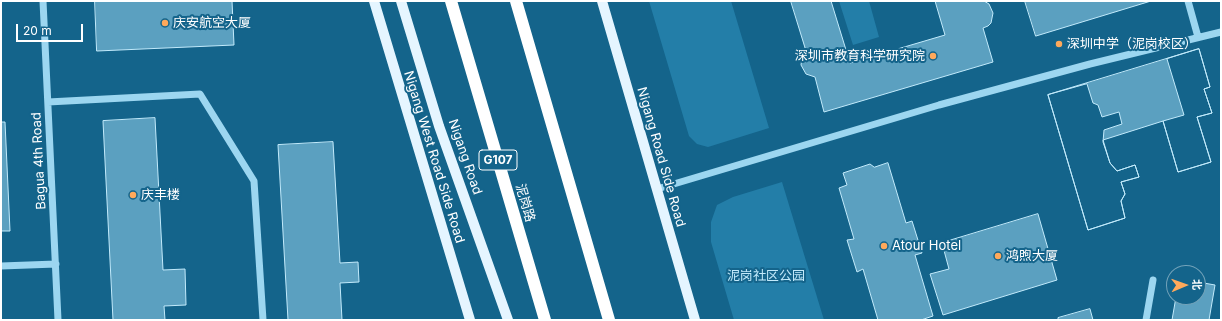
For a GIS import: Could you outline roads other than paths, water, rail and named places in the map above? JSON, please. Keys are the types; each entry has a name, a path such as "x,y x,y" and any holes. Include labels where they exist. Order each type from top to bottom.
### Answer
{"highway":[{"name":"泥岗路","path":"451,1 545,320"},
{"path":"516,1 609,320"}],"main road":[{"name":"Nigang West Road Side Road","path":"374,1 470,320"},
{"name":"Nigang Road","path":"401,1 439,126 508,320"},
{"name":"Nigang Road Side Road","path":"602,1 695,320"}],"street":[{"name":"Bagua 4th Road","path":"43,1 58,320"},
{"path":"1188,1 1198,37"},
{"path":"657,189 939,106 1090,64 1221,32"},
{"path":"48,102 200,94 254,181 263,320"},
{"path":"1,266 56,264"},
{"path":"1146,320 1153,280"}],"place":[{"name":"庆安航空大厦","path":"165,23"},
{"name":"深圳中学（泥岗校区）","path":"1059,44"},
{"name":"深圳市教育科学研究院","path":"933,56"},
{"name":"庆丰楼","path":"133,195"},
{"name":"Atour Hotel","path":"884,246"},
{"name":"鸿煦大厦","path":"998,256"}],"park label":[{"name":"泥岗社区公园","path":"766,276"}]}
